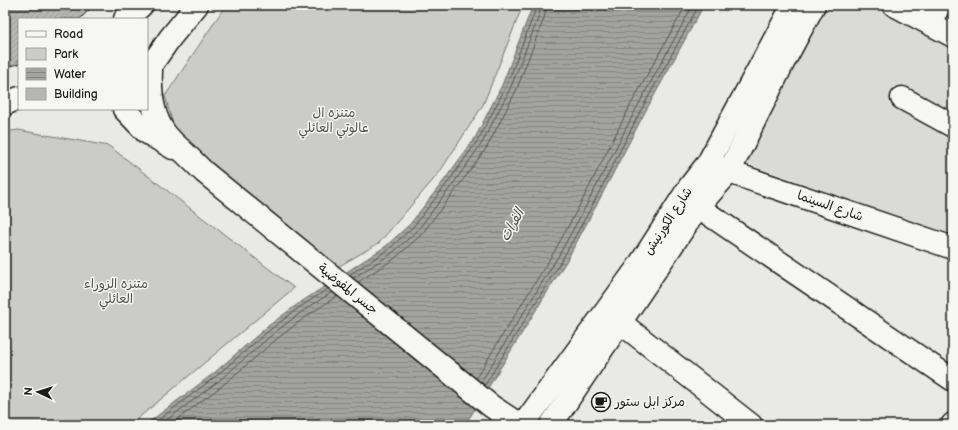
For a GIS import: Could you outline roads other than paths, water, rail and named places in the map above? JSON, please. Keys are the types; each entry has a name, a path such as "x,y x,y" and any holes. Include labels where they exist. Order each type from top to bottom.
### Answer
{"street":[{"path":"127,18 142,5"},
{"path":"150,70 170,38 197,5"},
{"name":"شارع الكورنيش","path":"522,425 638,267 690,186 708,163 793,5"},
{"name":"شارع الكورنيش","path":"551,425 698,207 729,172 783,63 814,5"},
{"path":"894,5 953,36"},
{"path":"929,24 940,5"},
{"path":"148,41 153,50 150,70 150,88 157,119 165,134 186,155"},
{"path":"5,104 18,98"},
{"path":"902,98 953,126"},
{"path":"125,110 146,132 186,155"},
{"name":"جسر المفوضية","path":"186,155 204,172 495,415 522,425"},
{"name":"شارع السينما","path":"708,163 729,172 953,248"},
{"path":"698,207 953,380"},
{"path":"621,323 751,425"}],"water":[{"name":"الفرات","path":"533,5 704,5 644,114 567,260 465,425 145,425 214,373 268,326 298,304 386,246 410,224 475,138 502,85"}],"place":[{"name":"مركز ابل ستور","path":"601,402"}],"park label":[{"name":"متنزه ال عالوتي العائلي","path":"334,120"},
{"name":"متنزه الزوراء العائلي","path":"116,292"}]}
